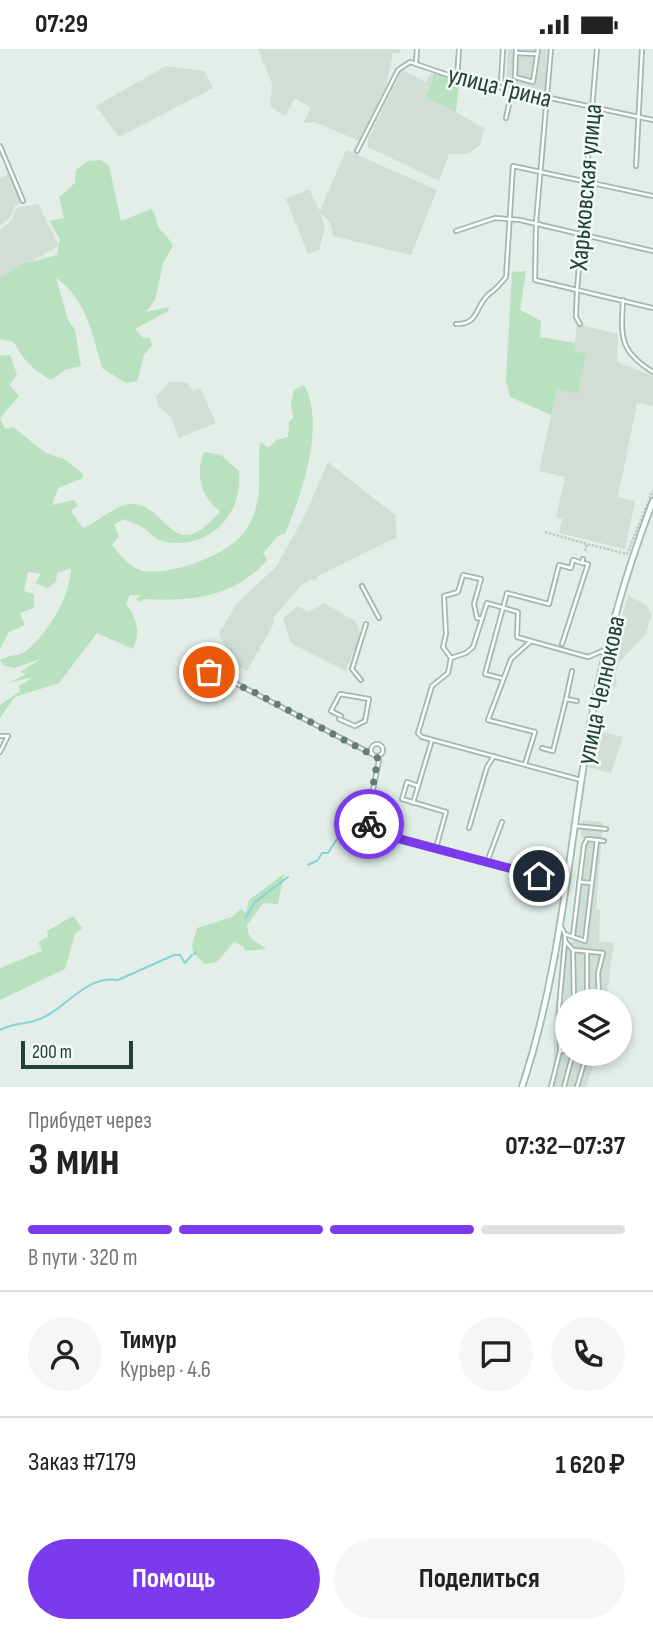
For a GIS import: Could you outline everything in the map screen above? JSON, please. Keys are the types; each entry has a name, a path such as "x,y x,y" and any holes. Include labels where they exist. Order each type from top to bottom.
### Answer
{"main road":[{"name":"улица Челнокова","path":"522,1087 547,996 605,650 622,588 653,501"}],"street":[{"path":"416,63 417,49"},
{"path":"457,78 459,49"},
{"path":"503,49 502,86 512,91 506,118"},
{"path":"537,54 516,51 515,77 533,82 538,49"},
{"path":"551,49 536,223 535,280 653,308"},
{"name":"Харьковская улица","path":"580,324 576,317 577,290 597,49"},
{"path":"636,166 642,49"},
{"name":"улица Грина","path":"357,151 398,70 410,62 457,78 638,119 653,120"},
{"path":"0,146 23,201"},
{"path":"456,324 466,324 475,318 488,295 498,289 506,277 513,166 653,196"},
{"path":"456,231 495,218 536,223 653,251"},
{"path":"624,300 622,335 626,351 653,372"},
{"path":"502,678 485,674 507,593 549,604 559,565 571,568 573,560 582,561 588,564 562,644"},
{"path":"482,619 477,618 474,604 481,579 463,575 458,592 444,596 446,633 443,647 451,658 448,673 432,686 418,733 432,740 582,780"},
{"path":"362,586 379,618"},
{"path":"451,658 466,653 472,647 487,603 519,614 517,637 588,657 605,650"},
{"path":"361,680 352,669 366,624"},
{"path":"525,764 535,733 488,720 511,659 531,641"},
{"path":"206,673 212,671 374,755 379,760 367,819 369,825 381,834 566,883"},
{"path":"542,748 553,751 572,671"},
{"path":"340,694 369,699 365,721 355,726 340,717 331,711 340,694"},
{"path":"566,699 577,701"},
{"path":"0,736 8,736 0,752"},
{"path":"414,803 432,740"},
{"path":"468,828 487,767 494,756"},
{"path":"418,786 407,782 402,799 446,812 436,848"},
{"path":"487,862 502,822"},
{"path":"576,826 606,829"},
{"path":"573,935 584,845 587,839 604,841"},
{"path":"573,840 584,845"},
{"path":"565,934 585,941 597,840"},
{"path":"579,882 592,883"},
{"path":"559,923 565,934 561,989"},
{"path":"565,941 573,950 573,989"},
{"path":"573,950 603,953 598,973 598,989"},
{"path":"587,951 587,989"},
{"path":"551,1087 557,1066"},
{"path":"564,1087 570,1066"},
{"path":"577,1087 583,1066"}],"shaded area":[{"path":"258,49 400,49 400,54 393,53 386,86 359,141 315,122 303,123 311,108 295,98 285,116 270,107 272,84"},
{"path":"508,49 547,49 545,94 506,87"},
{"path":"166,66 204,71 213,88 119,137 96,106"},
{"path":"402,70 426,82 430,75 435,73 459,82 456,112 484,128 480,145 467,154 449,154 439,181 368,147 368,139"},
{"path":"346,150 437,190 411,255 333,236 330,222 320,213 325,228 319,250 308,254 286,199 309,189 320,211"},
{"path":"10,173 21,203 15,206 10,218 0,226 0,178"},
{"path":"38,204 59,246 0,279 0,230 12,220 16,208"},
{"path":"577,324 618,334 617,362 653,376 653,406 637,403 618,497 635,501 625,549 559,533 562,519 556,517 565,477 539,471 557,388 578,392 586,354 574,351"},
{"path":"169,382 187,382 193,392 200,388 216,423 179,438 171,417 159,407 156,397"},
{"path":"328,462 395,515 397,537 318,576 316,581 312,579 301,585 273,618 274,623 247,671 219,656 225,646 219,634 236,604 276,567 306,513"},
{"path":"628,595 646,605 652,614 646,634 619,662 615,677 617,687 612,687 603,682"},
{"path":"324,603 355,621 362,635 345,671 291,643 283,618 298,606 308,612"},
{"path":"593,730 623,737 611,773 588,767"},
{"path":"582,820 603,822 596,910 600,910 599,942 614,943 608,989 558,989 563,954 575,937 585,840 581,837"},
{"path":"555,1010 555,1066 593,1066 586,1087 551,1087"}],"green space":[{"path":"435,73 459,82 456,112 426,97"},
{"path":"101,160 109,166 121,221 151,209 158,226 173,246 163,263 155,300 146,312 169,307 168,311 135,329 143,338 150,338 152,345 144,355 137,381 126,383 102,368 81,307 75,296 56,278 68,320 75,330 81,366 65,370 51,380 29,364 14,342 0,339 0,277 23,264 57,255 60,239 49,221 64,218 59,197 75,183 76,170 88,161"},
{"path":"526,271 520,310 541,321 540,337 575,343 575,351 586,354 578,393 557,389 551,415 510,397 506,380 512,272"},
{"path":"10,355 17,374 10,385 19,396 0,418 0,356"},
{"path":"304,385 313,419 309,459 298,499 285,533 278,536 263,553 267,560 241,582 212,595 144,599 139,602 136,599 141,595 130,595 126,604 133,615 137,631 133,649 97,633 59,683 15,697 0,718 0,705 20,691 19,686 33,677 9,683 26,674 20,672 40,659 15,668 3,665 0,660 23,653 43,634 67,591 71,568 57,573 56,582 47,588 35,583 41,574 28,572 24,591 34,594 34,608 20,613 25,625 9,632 0,649 0,418 5,429 13,427 46,453 64,459 83,474 83,478 58,488 52,505 74,500 78,506 71,511 83,528 119,507 131,504 154,513 181,534 191,534 204,527 220,511 204,492 200,469 204,452 221,455 239,471 239,487 230,514 210,534 197,540 166,542 125,519 114,524 119,537 112,544 130,564 144,571 170,570 200,561 227,548 238,539 246,530 256,509 260,442 269,448 276,440 288,437 289,422 293,418 291,403 294,390"},
{"path":"284,874 278,904 263,903 247,925 251,938 266,949 245,951 244,947 234,942 217,962 204,964 193,952 192,945 197,928 232,917 241,909 246,913 249,900"},
{"path":"73,916 82,928 75,934 65,969 0,1000 0,968 42,951 38,942 48,937 47,931"}],"waterway":[{"path":"308,865 318,860 322,853 328,853 343,830"},
{"path":"246,917 255,902 288,877"},
{"path":"0,1030 37,1020 95,983 118,980 174,955 180,955 185,963 192,955"}],"tunnel":[{"path":"585,551 587,544 627,554 653,490"},
{"path":"545,532 587,544"}],"way so far":[{"path":"209,672 212,671 256,693 378,758 367,819 369,824"}],"route":[{"path":"369,824 381,834 539,876"}]}
